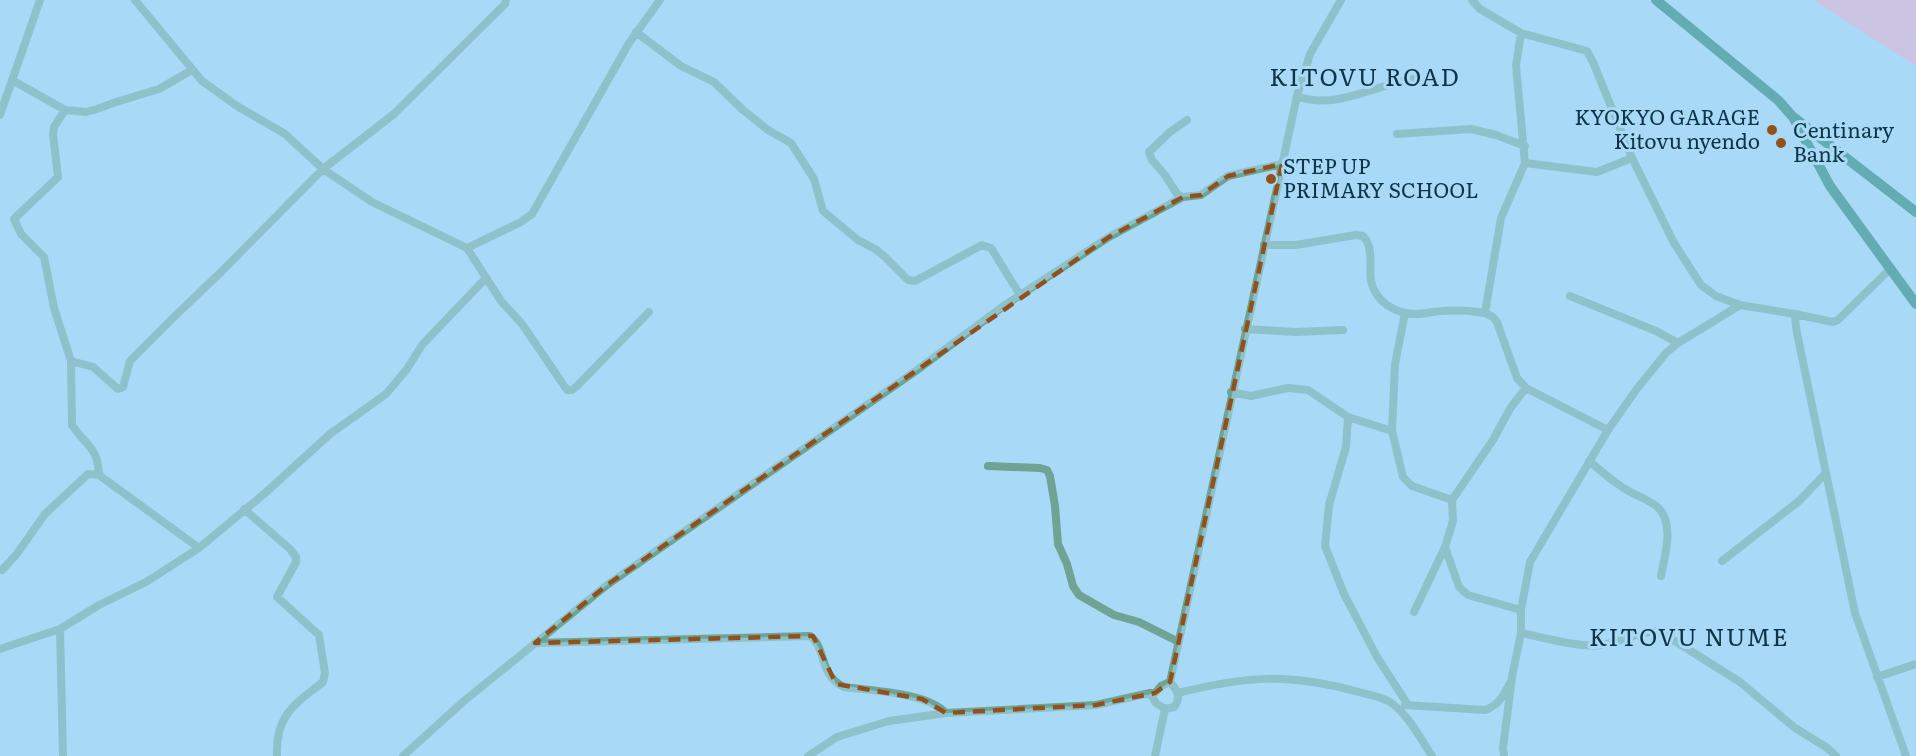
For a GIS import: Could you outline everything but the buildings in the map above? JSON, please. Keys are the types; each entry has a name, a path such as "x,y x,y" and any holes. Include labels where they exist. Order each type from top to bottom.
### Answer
{"main road":[{"path":"1656,0 1779,101 1792,116 1916,212"},
{"path":"1792,116 1830,186 1916,304"}],"street":[{"path":"0,115 4,91 12,80 39,0"},
{"path":"135,0 202,81 237,106 285,134 322,168 372,202 468,248 485,279 522,324 567,390 572,390 578,385 650,312"},
{"path":"71,361 93,367 118,389 123,387 130,361 322,168 394,114 507,0"},
{"path":"468,248 521,222 532,214 636,32 660,0"},
{"path":"1165,709 1174,706 1179,698 1170,682 1297,96 1310,54 1341,0"},
{"path":"1472,0 1480,9 1521,33 1587,51 1632,158 1674,243 1701,285 1716,296 1740,305 1827,322 1838,320 1891,268"},
{"path":"636,32 681,66 714,82 768,130 791,143 814,179 823,211 858,240 884,256 908,280 915,281 982,245 986,245 991,248 1020,295"},
{"path":"1485,313 1501,218 1525,163 1516,66 1521,33"},
{"path":"12,80 65,110 86,112 159,89 192,70"},
{"path":"1297,96 1309,101 1351,97 1389,84 1414,80"},
{"path":"65,110 52,134 58,177 14,219 21,234 44,257 54,309 71,361 72,425 94,449 99,475"},
{"path":"1183,197 1176,194 1165,175 1152,160 1149,152 1187,120"},
{"path":"1397,135 1471,129 1525,146"},
{"path":"1525,163 1597,172 1632,158"},
{"path":"403,756 464,701 607,585 913,373 1020,295 1109,237 1183,197 1201,195 1228,176 1282,164"},
{"path":"1264,245 1296,245 1364,236 1369,245 1371,280 1375,293 1382,302 1405,313 1452,310 1485,313 1493,317 1497,322 1517,378 1526,388 1608,430"},
{"path":"0,649 60,629 99,605 146,582 199,548 264,494 330,434 386,394 407,369 422,345 485,279"},
{"path":"1570,296 1656,331 1678,344"},
{"path":"1504,756 1503,748 1512,677 1521,633 1521,610 1530,562 1608,430 1666,353 1740,305"},
{"path":"1405,313 1395,364 1392,431 1403,477 1412,486 1452,500"},
{"path":"1795,314 1825,474 1856,613 1906,756"},
{"path":"1245,329 1296,332 1343,330"},
{"path":"1231,393 1260,395 1297,387 1308,390 1348,417 1392,431"},
{"path":"1414,612 1446,547 1453,521 1452,500 1493,440 1511,407 1526,388"},
{"path":"1348,417 1346,447 1329,505 1325,546 1344,594 1377,657 1408,705"},
{"path":"1590,461 1622,487 1656,506 1662,513 1667,545 1661,576"},
{"path":"988,466 1047,470 1055,506 1058,544 1067,564 1072,586 1079,595 1114,615 1139,622 1179,642"},
{"path":"3,570 45,514 88,474 99,475 199,548"},
{"path":"1722,561 1799,501 1825,474"},
{"path":"244,509 290,549 296,557 296,562 277,597 319,635 324,663 323,682 293,705 285,716 279,730 277,756"},
{"path":"1446,547 1459,587 1464,592 1521,610"},
{"path":"60,629 63,756"},
{"path":"1521,633 1595,646 1652,630 1659,631 1740,682 1795,728 1836,756"},
{"path":"535,643 810,636 816,642 829,677 837,684 922,699 937,705 946,713"},
{"path":"1877,677 1916,664"},
{"path":"1178,693 1237,680 1277,677 1344,688 1408,705 1485,710 1500,701 1512,677"},
{"path":"808,756 837,738 889,722 946,713 1096,705 1155,693 1161,686 1170,682"},
{"path":"1150,693 1156,703 1165,709"},
{"path":"1389,701 1415,729 1432,756"},
{"path":"1155,756 1165,709"}],"highlighted area":[{"path":"1282,164 1170,682 1155,693 1096,705 946,713 922,699 836,684 813,636 535,643 607,585 1109,237 1183,197 1201,195 1228,176"}],"shaded area":[{"path":"1813,0 1916,0 1916,66"}],"place":[{"name":"KYOKYO GARAGE Kitovu nyendo","path":"1772,130"},
{"name":"Centinary Bank","path":"1781,143"},
{"name":"STEP UP PRIMARY SCHOOL","path":"1271,179"}],"district":[{"name":"KITOVU ROAD","path":"1365,78"},
{"name":"KITOVU NUME","path":"1689,638"}]}
